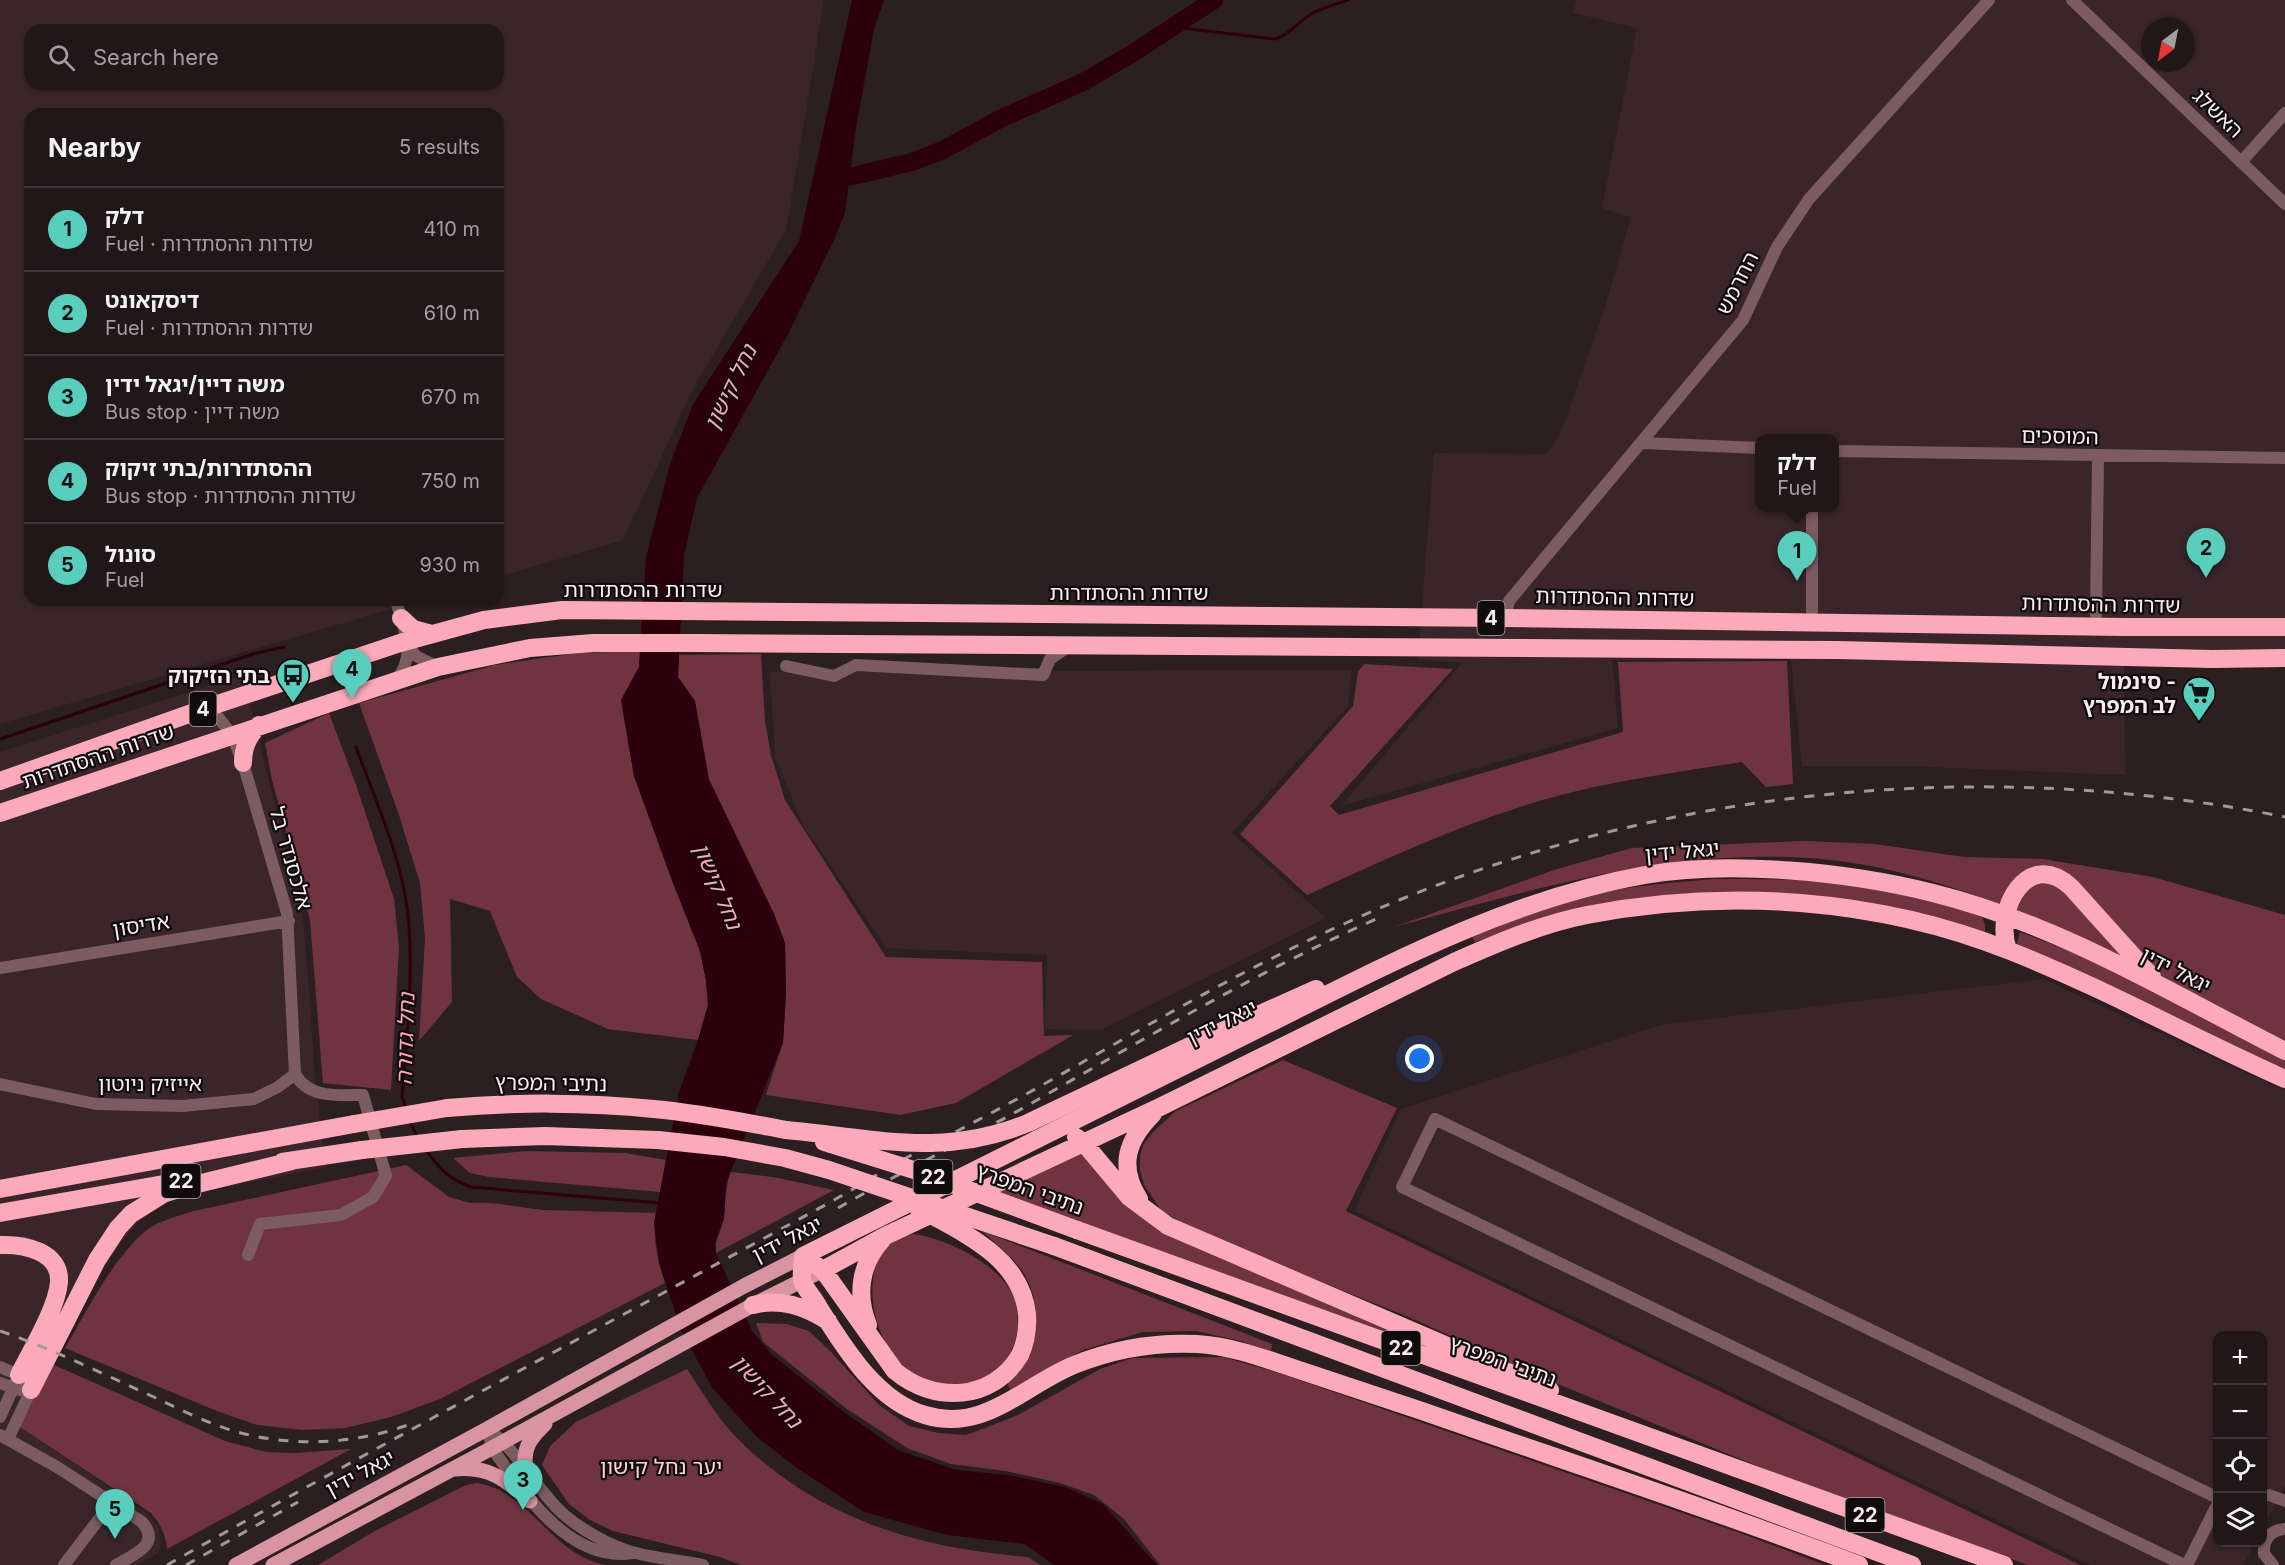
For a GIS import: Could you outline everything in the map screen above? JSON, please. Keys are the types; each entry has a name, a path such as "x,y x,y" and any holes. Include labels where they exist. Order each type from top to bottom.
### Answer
{"highway":[{"path":"398,609 413,629 432,634"},
{"name":"שדרות ההסתדרות","path":"0,781 203,709 407,641 484,620 528,613 597,610 2285,627"},
{"name":"שדרות ההסתדרות","path":"0,813 438,667 530,648 592,643 1838,650 2212,659 2285,658"},
{"path":"243,763 243,752 247,741 260,725"},
{"name":"יגאל ידין","path":"803,1256 1426,945 1490,920 1573,892 1649,874 1760,870 1872,880 1932,892 2005,915 2073,943 2285,1051"},
{"path":"2008,950 2004,930 2005,915 2015,891 2026,880 2040,875 2057,877 2071,886 2138,964 2169,992"},
{"name":"יגאל ידין","path":"824,1270 885,1236 1160,1107 1464,958 1521,934 1586,915 1653,906 1722,901 1824,906 1867,911 1925,923 2008,950 2081,981 2285,1080"},
{"path":"786,1130 902,1143 946,1143 973,1140 1009,1130 1289,999 1426,945"},
{"name":"נתיבי המפרץ","path":"0,1190 447,1108 490,1104 601,1106 654,1108 720,1117 786,1130 917,1170 2004,1565"},
{"path":"1151,1215 1133,1188 1127,1167 1127,1155 1137,1132 1160,1107"},
{"path":"1060,1127 1083,1142 1129,1197 1151,1215 1191,1238 1726,1465"},
{"name":"22","path":"0,1214 292,1161 362,1150 462,1139 546,1136 658,1140 785,1158 880,1187 1054,1246 1414,1382 1912,1565"},
{"path":"21,1384 97,1260 130,1214 163,1194 292,1161"},
{"path":"803,1256 824,1270 880,1352 895,1371 907,1381 922,1389 943,1393 962,1393 981,1389 1000,1379 1015,1364 1025,1345 1027,1324 1025,1301 1019,1284 1008,1269 981,1244 880,1187"},
{"path":"880,1352 866,1322 861,1301 861,1282 870,1254 885,1236"},
{"path":"0,1245 26,1245 35,1249 51,1260 58,1272 59,1282 56,1295 21,1384"},
{"path":"803,1256 802,1281 862,1370 906,1408 946,1421 971,1418 991,1412 1073,1366 1120,1349 1165,1343 1200,1344 1233,1349 1363,1391 1774,1533 1859,1565"},
{"path":"753,1305 765,1302 785,1303 808,1310 828,1321"},
{"path":"1414,1382 1774,1533"}],"main road":[{"name":"יגאל ידין","path":"236,1565 744,1286 803,1256"},
{"name":"יגאל ידין","path":"273,1565 753,1305 824,1270"},
{"path":"526,1470 524,1458 527,1445 535,1434 560,1411"},
{"path":"449,1469 486,1470 505,1481 530,1501"}],"street":[{"name":"החרמש","path":"1505,618 1509,601 1743,320 1777,247 1809,199 1989,0"},
{"name":"האשלג","path":"2072,0 2285,204"},
{"path":"2241,162 2285,113"},
{"path":"1642,443 1755,448"},
{"name":"המוסכים","path":"1839,451 2285,458"},
{"path":"2096,615 2098,456"},
{"path":"1812,512 1812,611"},
{"path":"398,609 407,641 416,656 438,667"},
{"path":"396,680 407,663 407,641"},
{"path":"1024,645 1038,656 1042,664 1043,675"},
{"path":"1043,675 1050,659 1069,646"},
{"path":"786,666 834,676 856,665 1043,675"},
{"path":"203,709 218,717 224,738 243,763"},
{"name":"אלכסנדר בל","path":"243,763 289,921 295,1074"},
{"name":"אדיסון","path":"0,968 289,921"},
{"path":"248,1255 260,1224 341,1215 373,1197 386,1176 363,1095 323,1095 301,1084 295,1074"},
{"name":"אייזיק ניוטון","path":"0,1084 96,1104 182,1106 254,1098 278,1088 295,1074"},
{"path":"2213,1499 1435,1119 1402,1187 2186,1565 2213,1509"},
{"path":"0,1367 21,1384"},
{"path":"0,1383 21,1384"},
{"path":"0,1417 21,1384"},
{"path":"21,1384 4,1437 112,1502 142,1522 149,1530 150,1536 144,1549 116,1565"},
{"path":"487,1429 530,1501 559,1528 590,1549 610,1555 634,1553"},
{"path":"498,1444 526,1470 572,1520 596,1536 634,1553 703,1565"},
{"path":"2269,1495 2285,1501"},
{"path":"64,1565 112,1502"},
{"path":"2273,1565 2267,1560 2264,1547 2269,1534 2280,1530"}],"shaded area":[{"path":"0,0 824,0 786,230 692,391 623,540 504,575 504,108 24,108 24,606 401,606 0,724"},
{"path":"1577,0 2285,0 2285,666 2124,663 2125,775 1904,766 1802,766 1791,659 1612,660 1618,728 1341,806 1462,663 1418,659 1434,453 1546,454 1560,435 1604,310 1631,217 1602,208 1637,28 1573,13"},
{"path":"1351,670 1348,706 1232,833 1326,918 1101,1030 1045,1029 1047,955 886,948 803,825 775,757 770,672"},
{"path":"243,675 304,925 316,1089 326,1167 177,1197 150,1210 124,1239 91,1285 70,1335 18,1426 148,1514 158,1526 161,1544 158,1553 138,1565 0,1565 0,752"},
{"path":"2043,979 2285,1091 2285,1486 2267,1520 2267,1331 2213,1331 2213,1547 2253,1547 2243,1565 2090,1565 1354,1211 1401,1109 1660,1025"}],"green space":[{"path":"640,651 639,667 621,700 634,776 700,951 708,1005 698,1040 608,1029 541,999 517,977 490,911 450,899 452,1002 419,1041 425,938 420,883 399,815 359,703 495,665 578,653"},
{"path":"761,654 765,722 771,755 785,800 886,957 1042,962 1044,1036 1073,1035 956,1103 900,1115 766,1095 783,1042 786,993 785,943 774,914 709,779 695,702 678,677 679,655"},
{"path":"1787,661 1793,784 1766,787 1742,762 1598,786 1542,800 1461,828 1307,895 1240,834 1353,706 1358,672 1364,664 1453,669 1330,806 1339,815 1623,732 1618,662"},
{"path":"329,713 394,899 399,948 391,1090 323,1083 310,920 272,780 265,743"},
{"path":"1805,841 1875,844 1964,857 2043,859 2153,877 2285,915 2285,1043 2161,977 2052,870 2003,905 1940,884 1876,867 1814,859 1753,857 1693,861 1632,869 1572,881 1394,927 1557,869 1632,848"},
{"path":"1713,879 1813,881 1887,890 1929,899 1982,917 1985,935 1928,916 1870,903 1787,894 1730,892 1685,894 1624,902 1563,915 1475,942 1471,935 1515,918 1604,892"},
{"path":"2057,881 2129,965 2013,911 2028,885"},
{"path":"2020,932 2080,955 2285,1059 2285,1074 2016,946"},
{"path":"1283,1060 1397,1108 1346,1211 2080,1565 2028,1565 1782,1476 1548,1380 1411,1318 1227,1244 1161,1210 1144,1185 1140,1170 1143,1145 1153,1132 1176,1111"},
{"path":"527,1151 625,1153 666,1160 660,1192 489,1177 470,1173 453,1158"},
{"path":"1084,1153 1186,1243 1385,1329 1383,1335 997,1193"},
{"path":"406,1165 449,1197 470,1203 492,1203 543,1210 656,1213 656,1248 665,1283 440,1399 391,1417 345,1428 303,1430 257,1425 217,1411 65,1348 123,1254 147,1230 158,1224 194,1211"},
{"path":"731,1172 773,1177 834,1190 716,1253 716,1243 723,1220"},
{"path":"982,1231 1272,1344 1271,1352 1241,1341 1196,1331 1143,1332 1083,1350 1011,1391 1007,1383 1025,1360 1034,1342 1035,1303 1032,1290 1020,1268"},
{"path":"913,1234 939,1240 966,1252 1002,1279 1013,1295 1018,1318 1013,1347 1004,1363 985,1378 955,1385 932,1383 913,1374 897,1359 884,1341 876,1319 873,1296 875,1269 880,1256 893,1240"},
{"path":"756,1323 787,1324 809,1331 879,1405 909,1426 938,1433 966,1435 985,1428 1018,1415 1100,1369 1133,1358 1223,1357 1282,1374 1740,1533 1825,1565 1160,1565 1124,1519 1094,1495 1060,1483 1006,1471 951,1464 907,1448 847,1409 763,1342"},
{"path":"52,1364 225,1441 266,1452 295,1453 351,1449 167,1549 162,1530 151,1513 18,1426"},
{"name":"יער נחל קישון","path":"687,1369 715,1412 735,1436 766,1464 799,1488 833,1508 870,1524 907,1536 946,1546 1028,1557 1040,1565 741,1565 720,1557 613,1531 590,1520 569,1504 542,1465 550,1446 576,1422"},
{"path":"477,1483 496,1488 512,1498 571,1550 587,1559 606,1565 318,1565 373,1532 466,1485"}],"water":[{"name":"נחל קישון","path":"852,0 884,0 874,29 856,128 845,213 787,336 697,498 684,555 678,677 695,701 709,780 774,914 785,943 786,993 783,1043 726,1183 724,1219 715,1242 716,1253 752,1331 771,1354 841,1410 898,1450 956,1470 1008,1475 1065,1487 1103,1504 1157,1565 1054,1565 1025,1544 947,1535 864,1512 797,1468 757,1437 713,1389 681,1330 659,1263 654,1223 679,1092 708,1005 700,951 634,776 621,700 639,667 646,557 670,464 693,404 799,241"}],"waterway":[{"path":"828,182 912,162 943,150 1000,119 1083,82 1133,53 1214,0"},
{"path":"1173,27 1275,39 1280,38 1315,12 1348,0"},
{"name":"נחל גדורה","path":"0,739 253,654 284,647"},
{"name":"נחל גדורה","path":"356,747 389,835 406,903 410,947 410,990 402,1096 406,1108"},
{"name":"נחל גדורה","path":"409,1120 418,1138"},
{"name":"נחל גדורה","path":"427,1151 446,1173 471,1187 660,1203"}],"railway":[{"path":"167,1565 827,1204 906,1158 1025,1095 1237,976 1346,923 1457,878 1572,841 1689,814 1807,796 1927,788 2047,788 2166,798 2285,817"},
{"path":"838,1208 1248,982 1383,916"},
{"path":"0,1331 59,1354 197,1417 241,1433 304,1442 346,1440 408,1425"},
{"path":"186,1565 298,1502"}],"place":[{"name":"דיסקאונט","path":"2206,578"},
{"name":"דלק","path":"1797,581"},
{"name":"ההסתדרות/בתי זיקוק","path":"352,699"},
{"name":"בתי הזיקוק","path":"293,704"},
{"name":"סינמול - לב המפרץ","path":"2199,722"},
{"name":"משה דיין/יגאל ידין","path":"523,1510"},
{"name":"סונול","path":"115,1539"}]}
